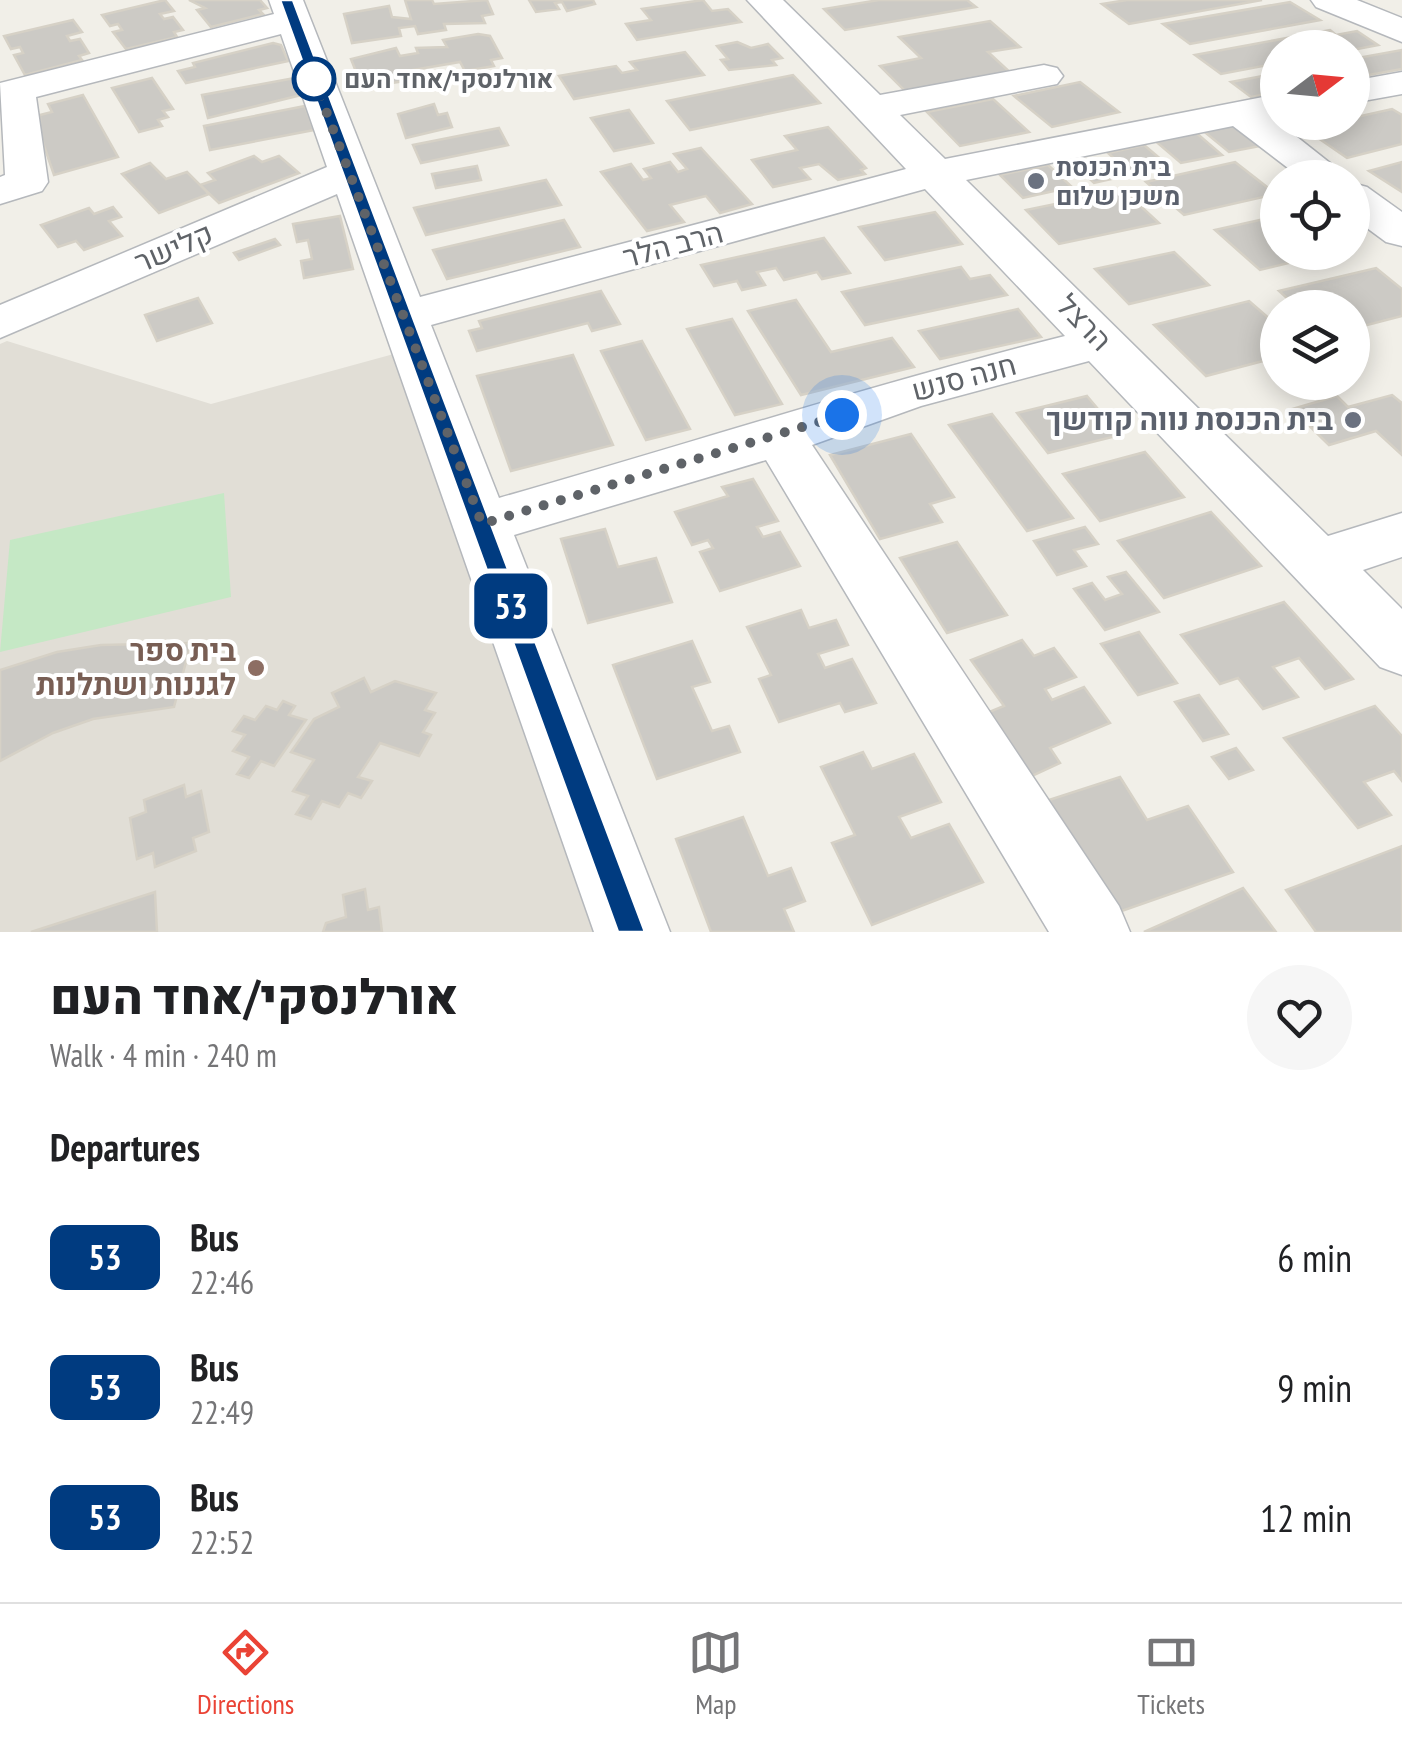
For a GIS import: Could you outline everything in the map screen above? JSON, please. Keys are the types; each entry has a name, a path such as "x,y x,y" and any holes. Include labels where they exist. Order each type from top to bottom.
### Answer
{"street":[{"name":"הרצל","path":"764,0 1402,649"},
{"path":"1328,0 1402,31"},
{"path":"1344,0 1402,19"},
{"path":"0,191 27,182 8,93 290,10 348,173 407,316 632,932"},
{"path":"873,108 1044,76"},
{"path":"1370,89 1402,83"},
{"path":"1259,108 1310,160"},
{"name":"הרב הלר","path":"407,316 938,174 1259,108"},
{"name":"קלישר","path":"0,322 348,173"},
{"path":"1370,209 1402,233"},
{"name":"חנה סנש","path":"482,524 779,437 906,393 1103,342"},
{"path":"779,437 1092,932"},
{"path":"1317,562 1402,535"}],"shaded area":[{"name":"בית ספר לגננות ושתלנות","path":"7,341 211,404 401,352 603,932 0,932 0,344"}],"green space":[{"path":"224,493 231,597 0,652 10,540"}],"building":[{"path":"165,0 174,11 160,14 164,19 173,17 183,30 174,32 177,37 126,49 113,32 122,30 118,24 110,26 102,15"},
{"path":"189,0 260,0 267,8 259,10 263,14 211,27 197,10 205,8"},
{"path":"405,0 432,0 434,4 487,0 493,14 482,16 485,23 444,24 446,30 418,34 415,26 399,28 401,36 352,43 344,14 389,6 392,17 411,19"},
{"path":"529,0 593,0 595,4 567,11 562,2 555,3 559,9 536,12"},
{"path":"703,0 712,11 728,9 741,22 637,40 626,24 651,20 642,9"},
{"path":"879,0 967,0 976,7 845,30 824,9"},
{"path":"1127,0 1262,0 1129,24 1102,4"},
{"path":"1290,2 1320,20 1190,44 1163,24"},
{"path":"73,20 82,32 67,36 70,41 80,39 89,53 79,56 82,60 25,75 14,55 23,53 20,47 11,49 4,36"},
{"path":"990,21 1020,47 988,52 1014,76 909,95 880,66 921,58 899,37"},
{"path":"478,34 490,36 502,58 491,60 494,66 465,71 460,62 413,70 417,79 374,86 371,81 360,82 351,59 396,48 400,56 418,53 416,48 447,47 443,40"},
{"path":"737,42 751,48 768,44 782,58 772,60 776,65 729,70 721,60 728,59 717,46"},
{"path":"273,43 281,45 288,61 186,83 178,71 195,67 193,63"},
{"path":"1260,43 1260,66 1221,74 1195,55"},
{"path":"1402,50 1402,69 1370,75 1370,56"},
{"path":"685,52 704,75 574,99 559,76 616,66 622,73 637,70 630,62"},
{"path":"793,75 820,103 690,130 667,101"},
{"path":"1260,76 1260,95 1251,97 1231,82"},
{"path":"152,78 173,109 163,111 168,117 158,120 162,126 139,132 112,88"},
{"path":"295,78 301,95 208,118 202,95"},
{"path":"1080,82 1119,112 1052,127 1014,96"},
{"path":"83,95 118,157 54,175 40,134 40,115 52,112 48,104"},
{"path":"993,99 1029,132 960,146 927,112"},
{"path":"434,104 438,115 447,113 452,127 406,138 398,114"},
{"path":"305,106 314,130 210,150 204,126"},
{"path":"1392,109 1402,115 1402,144 1347,158 1321,140 1370,140 1370,114"},
{"path":"629,110 653,143 614,151 591,118"},
{"path":"1233,123 1260,146 1229,152 1201,129"},
{"path":"828,127 866,168 861,170 865,174 838,180 819,164 800,168 810,179 773,187 752,160 797,150 785,136"},
{"path":"499,128 508,145 421,163 413,145"},
{"path":"1194,131 1222,155 1181,163 1153,139"},
{"path":"1144,145 1169,166 1094,183 1080,170 1118,162 1108,153"},
{"path":"701,148 752,204 720,213 706,196 670,205 684,222 647,231 601,172 631,164 643,180 651,178 644,169 670,162 678,172 687,169 674,154"},
{"path":"254,156 262,162 279,156 299,173 219,203 200,185 215,180 208,173"},
{"path":"1235,162 1260,182 1260,198 1184,215 1146,182"},
{"path":"1402,162 1402,192 1370,172"},
{"path":"150,163 166,179 187,172 209,194 159,213 122,174"},
{"name":"בית הכנסת משכן שלום","path":"1048,165 1072,187 1023,198 1000,175"},
{"path":"477,166 481,180 436,188 432,174"},
{"path":"546,180 561,205 426,235 414,208"},
{"path":"1123,190 1159,223 1059,244 1026,210"},
{"path":"113,207 121,217 109,221 122,236 84,250 76,241 58,247 41,225 89,208 94,214"},
{"path":"935,212 962,244 885,260 859,227"},
{"path":"340,216 353,269 304,278 301,261 312,259 308,240 297,242 293,224"},
{"path":"564,220 580,247 447,279 433,250"},
{"path":"1260,220 1260,270 1215,230"},
{"path":"824,238 850,273 822,279 817,272 784,280 776,268 757,272 765,285 742,290 737,281 714,286 701,265"},
{"path":"275,239 280,245 239,260 234,253"},
{"path":"1174,252 1209,285 1129,304 1095,269"},
{"path":"961,267 970,279 990,275 1007,295 865,325 842,292"},
{"path":"1376,268 1402,289 1402,316 1370,324 1370,290 1283,290 1370,270"},
{"path":"601,291 620,324 592,331 588,323 477,351 469,331 482,328 479,321"},
{"path":"198,298 212,323 157,341 145,315"},
{"path":"796,300 831,352 892,338 914,367 801,395 748,311"},
{"path":"1249,301 1260,310 1260,362 1206,376 1154,325"},
{"path":"1018,309 1041,337 940,359 919,331"},
{"path":"732,319 782,404 735,415 687,329"},
{"path":"642,341 690,429 646,440 601,351"},
{"path":"573,355 613,445 511,471 477,376"},
{"name":"בית הכנסת נווה קודשך","path":"1392,395 1402,403 1402,455 1376,431 1329,445 1292,409 1323,400 1341,400 1348,407"},
{"path":"1087,396 1120,435 1048,453 1017,413"},
{"path":"992,414 1073,518 1027,531 949,425"},
{"path":"911,434 954,497 930,504 942,522 880,539 830,455"},
{"path":"1145,452 1184,497 1100,521 1063,474"},
{"path":"753,479 778,521 757,527 763,537 780,532 800,566 720,591 700,552 713,548 708,540 692,545 675,512 728,496 722,487"},
{"path":"1211,512 1261,566 1164,598 1118,541"},
{"path":"1085,527 1098,544 1074,550 1086,566 1057,575 1034,541"},
{"path":"605,529 618,567 656,558 672,602 588,623 561,539"},
{"path":"957,542 1007,615 947,633 900,558"},
{"path":"1126,572 1159,612 1105,630 1074,589 1092,583 1105,600 1122,594 1108,577"},
{"path":"1284,602 1353,679 1325,689 1299,658 1273,667 1298,697 1263,709 1238,678 1220,684 1181,635"},
{"path":"801,610 809,628 836,620 848,645 818,654 825,668 852,659 876,703 845,712 840,703 779,722 759,679 771,675 747,627"},
{"path":"1139,632 1177,683 1138,695 1101,644"},
{"path":"1022,640 1034,656 1054,648 1076,677 1045,689 1052,700 1084,687 1110,723 1050,748 1060,763 1032,776 989,712 1004,706 971,660"},
{"path":"692,641 710,682 692,687 712,731 729,726 740,752 657,779 613,665"},
{"path":"191,643 174,707 93,719 53,733 0,761 0,670 57,652 101,645"},
{"path":"364,678 371,692 395,681 436,693 425,710 435,713 423,732 431,735 419,756 380,743 358,777 372,781 361,798 348,793 339,807 322,801 311,819 296,814 308,796 293,791 314,760 291,752 314,719 339,707 332,693"},
{"path":"1199,695 1228,734 1203,741 1175,702"},
{"path":"283,701 295,706 289,715 306,720 274,766 261,761 249,778 237,774 249,757 233,751 245,735 233,731 244,716 255,720 266,706 277,710"},
{"path":"1375,706 1402,736 1402,781 1394,771 1364,782 1391,815 1358,828 1284,738"},
{"path":"1236,748 1253,770 1229,779 1212,757"},
{"path":"863,752 872,769 914,754 941,802 899,817 911,838 949,824 983,882 872,925 832,843 855,835 821,767"},
{"path":"1120,777 1147,820 1188,806 1233,872 1116,913 1049,800"},
{"path":"184,785 186,797 201,791 209,832 193,838 196,851 155,867 153,853 137,859 130,818 146,812 144,800"},
{"path":"743,817 768,876 791,868 805,901 784,909 794,932 711,932 676,839"},
{"path":"1402,846 1402,932 1316,932 1286,890"},
{"path":"1243,888 1276,932 1144,932"},
{"path":"365,889 368,910 379,907 382,932 323,932 326,923 346,917 343,895"},
{"path":"155,892 157,932 31,932"}],"bus line":[{"name":"53","path":"286,0 348,173 407,316 632,932"}],"place":[{"name":"אורלנסקי/אחד העם","path":"314,79"},
{"name":"בית הכנסת משכן שלום","path":"1036,181"},
{"name":"בית הכנסת נווה קודשך","path":"1353,420"},
{"name":"בית ספר לגננות ושתלנות","path":"256,668"}],"route":[{"path":"314,79 407,316 482,524 842,415"}]}
